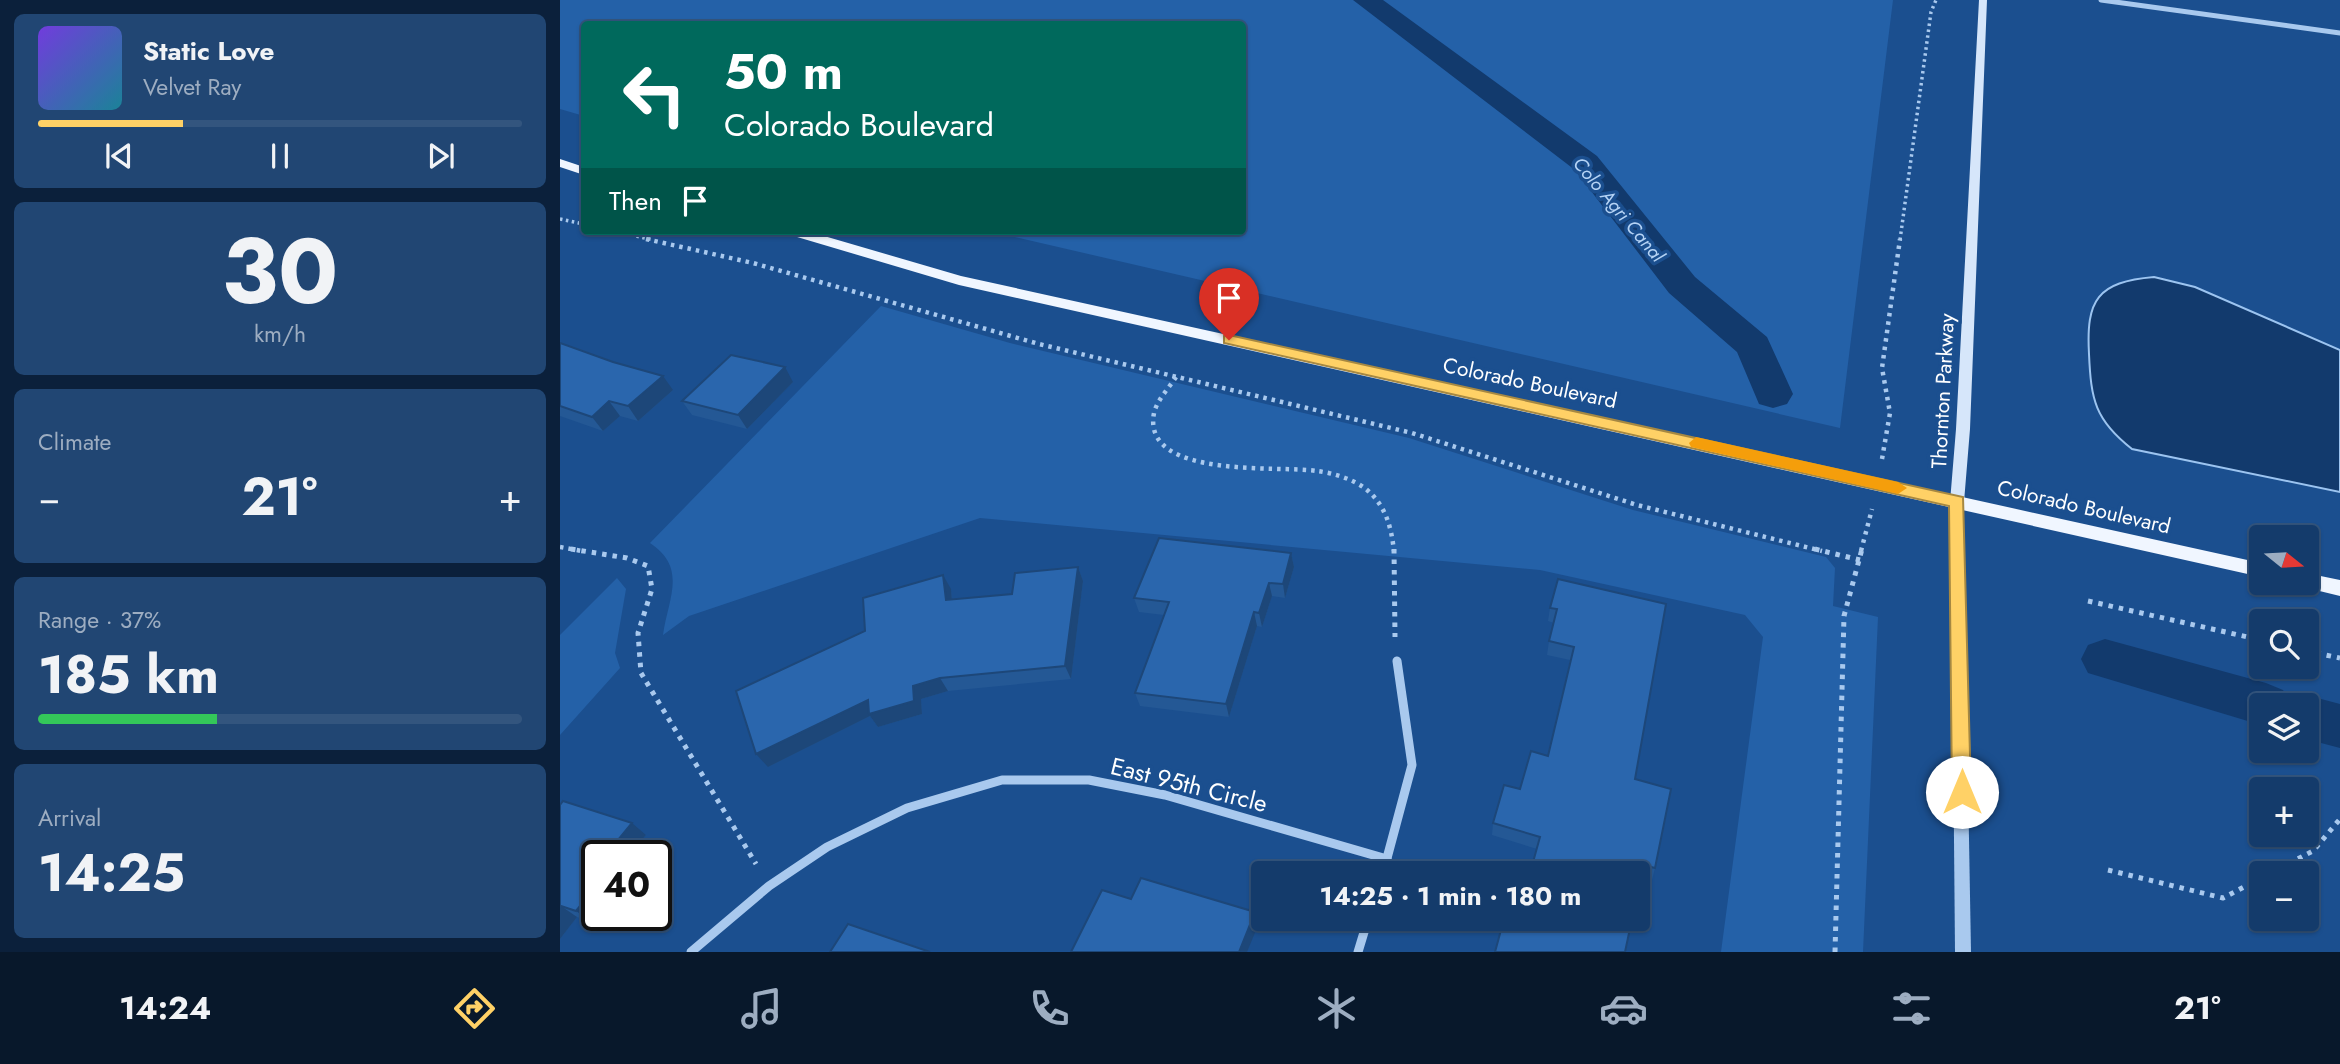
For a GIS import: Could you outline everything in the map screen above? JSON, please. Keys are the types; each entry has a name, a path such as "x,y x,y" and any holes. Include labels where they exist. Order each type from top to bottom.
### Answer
{"main road":[{"name":"Thornton Parkway","path":"1957,502 1964,429 1983,0"},
{"path":"560,163 581,170"},
{"name":"Colorado Boulevard","path":"806,235 959,280 2249,567"},
{"path":"2319,584 2340,588"}],"street":[{"path":"2101,0 2340,33"},
{"name":"Thornton Parkway","path":"1957,502 1964,952"},
{"path":"1387,859 1412,765 1396,661"},
{"name":"East 95th Circle","path":"691,952 769,886 827,847 906,808 1002,780 1088,780 1165,795 1387,859"},
{"path":"1358,952 1364,931"}],"path":[{"path":"1890,413 1882,368 1931,12 1936,0"},
{"path":"560,219 581,223"},
{"path":"630,235 753,263 1039,344 1412,433 1637,505 1818,547 1860,560 1844,616 1835,952"},
{"path":"1177,377 1159,403 1153,423 1157,433 1173,453 1200,462 1329,474 1360,485 1381,504 1392,529 1396,661"},
{"path":"560,547 627,558 648,566 652,589 638,633 641,673 769,886"},
{"path":"2088,601 2249,637"},
{"path":"2319,654 2340,658"},
{"path":"2293,861 2313,851 2340,819"},
{"path":"2108,870 2223,898 2249,884"}],"shaded area":[{"path":"560,0 1893,0 1840,428 1006,235 1246,235 1246,21 581,21 581,115 560,109"},
{"path":"2154,277 2195,287 2340,350 2340,492 2132,449 2110,428 2097,408 2091,384 2089,335 2093,307 2108,289"},
{"path":"881,306 1010,343 1409,438 1633,510 1826,557 1835,568 1833,606 1878,617 1863,952 1721,952 1763,637 1745,615 1540,570 980,518 689,616 663,635 673,585 672,574 662,553 650,543"},
{"path":"617,578 626,589 615,653 620,668 560,735 560,635"}],"building":[{"path":"560,343 663,376 628,406 609,401 592,417 560,406"},
{"path":"731,355 785,367 738,415 682,401"},
{"path":"1159,538 1291,553 1283,584 1269,583 1259,613 1254,612 1226,704 1135,693 1169,602 1134,598"},
{"path":"1078,567 1065,666 940,678 913,686 914,701 869,714 868,700 756,754 736,691 865,631 863,598 943,575 946,600 1012,594 1015,573"},
{"path":"1558,579 1666,604 1635,779 1671,789 1655,868 1650,867 1650,861 1533,861 1540,837 1493,823 1504,785 1520,789 1531,751 1548,756 1574,647 1549,641 1557,609 1550,608"},
{"path":"563,801 632,823 618,840 581,840 581,905 576,911 561,906 560,908 560,805"},
{"path":"1141,878 1251,911 1251,922 1239,952 1071,952 1102,890 1131,899"},
{"path":"848,924 930,952 830,952"},
{"path":"1501,931 1629,931 1625,952 1495,952"}],"waterway":[{"name":"Colo Agri Canal","path":"1366,0 1586,163 1682,285 1754,346 1773,394"},
{"name":"Colo Agri Canal","path":"2105,659 2249,700"},
{"name":"Colo Agri Canal","path":"2319,720 2340,726"}],"slow traffic":[{"path":"1696,443 1898,488"}],"route":[{"path":"1229,340 1957,502 1962,792"}]}
